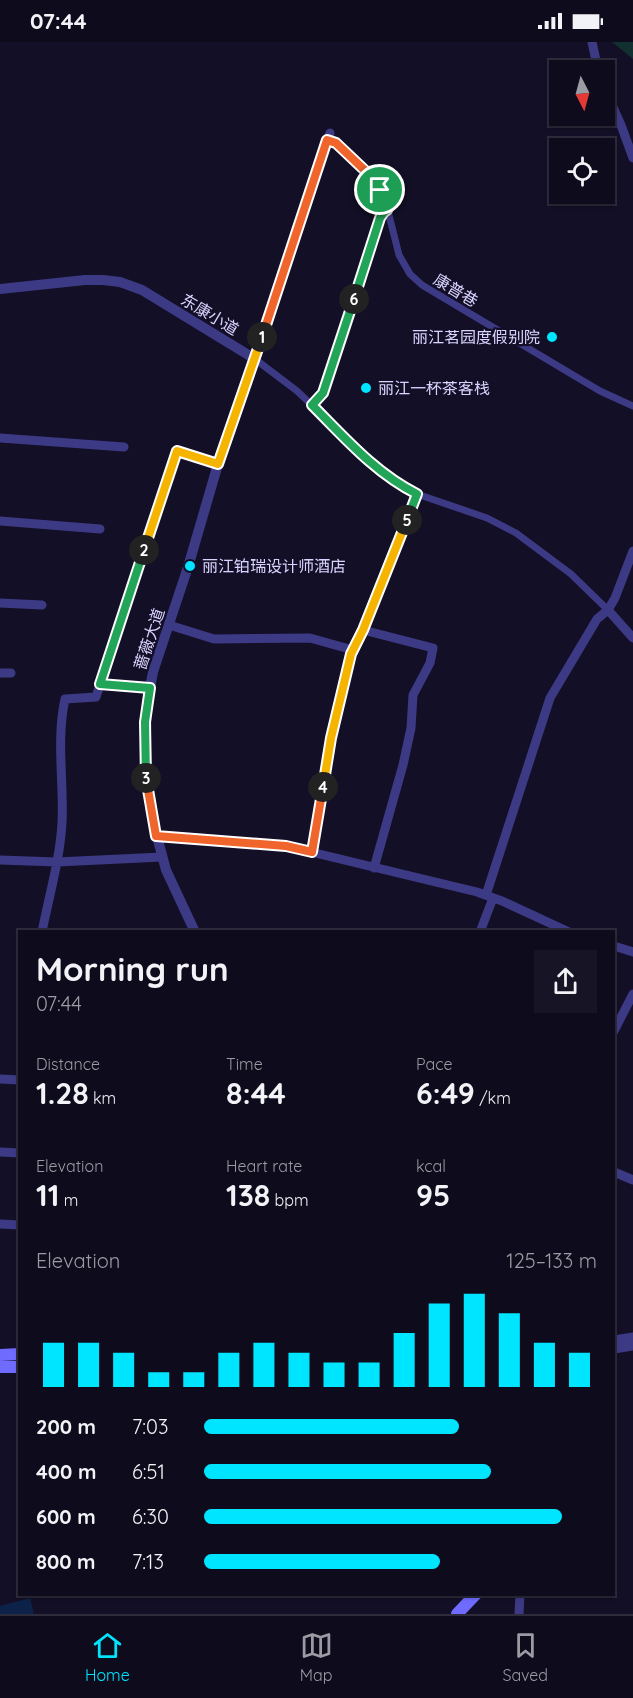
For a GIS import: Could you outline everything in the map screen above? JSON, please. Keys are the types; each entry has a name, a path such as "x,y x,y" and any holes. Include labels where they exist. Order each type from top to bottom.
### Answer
{"main road":[{"path":"0,1354 18,1354"},
{"path":"0,1367 18,1367"},
{"path":"457,1614 474,1596"}],"street":[{"path":"592,42 596,60"},
{"path":"615,112 633,158"},
{"path":"255,359 329,136"},
{"name":"康普巷","path":"329,136 374,179 387,210 402,262 410,274 422,285 600,390 633,406"},
{"path":"312,405 323,393 380,218 387,210"},
{"name":"东康小道","path":"0,289 103,280 120,282 142,291 255,359 297,391 377,468 395,482 417,494 487,518 516,533 571,574 608,609 633,638"},
{"name":"蔷薇大道","path":"194,930 166,870 156,836 148,792 145,722 150,688 169,625 218,464 255,359"},
{"path":"0,438 124,447"},
{"path":"42,930 57,862 62,824 61,718 65,699 96,696 177,451 218,464"},
{"path":"312,852 331,738 353,650 417,494"},
{"path":"0,521 100,529"},
{"path":"481,930 550,698 597,619 608,609 615,598 633,551"},
{"path":"0,603 42,605"},
{"path":"169,625 214,639 310,638 353,650"},
{"path":"363,630 433,648 430,663 413,695 411,728 403,765 374,868"},
{"path":"0,673 11,673"},
{"path":"100,684 150,688"},
{"path":"156,836 286,846 459,887 490,897 564,930"},
{"path":"0,860 57,862 162,857"},
{"path":"615,946 633,952"},
{"path":"615,1029 633,994"},
{"path":"0,1079 18,1080"},
{"path":"0,1152 18,1153"},
{"path":"615,1172 633,1180"},
{"path":"0,1224 18,1225"},
{"path":"615,1340 633,1337"},
{"path":"615,1349 633,1346"},
{"path":"519,1614 520,1596"}],"green space":[{"path":"612,42 633,42 633,59"}],"water":[{"path":"30,1598 34,1614 0,1614 0,1606"}],"place":[{"name":"丽江茗园度假别院","path":"552,337"},
{"name":"丽江一杯茶客栈","path":"366,388"},
{"name":"丽江铂瑞设计师酒店","path":"190,566"}],"route":[{"path":"327,140 336,143 374,179 380,190 387,210 380,218 323,393 312,405 377,468 395,482 417,494 390,566 351,654 331,738 312,852 286,846 156,836 151,814 145,758 145,722 150,688 100,684 177,451 218,464 327,140"}]}
